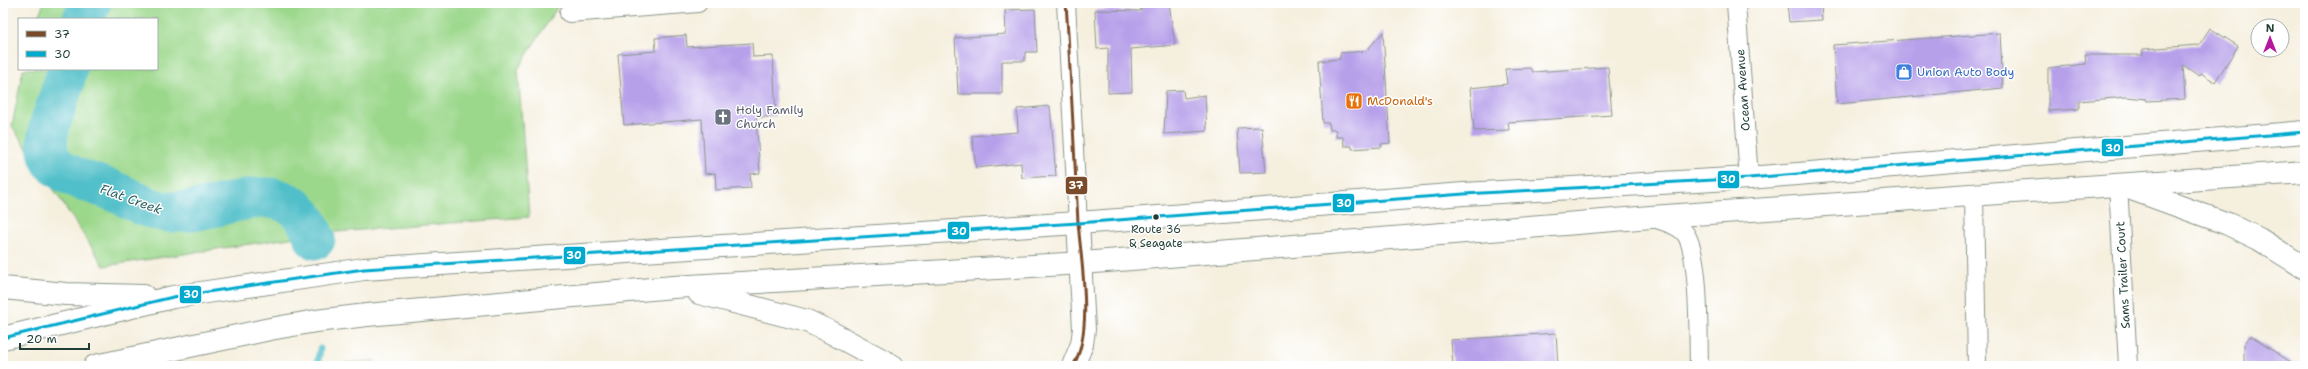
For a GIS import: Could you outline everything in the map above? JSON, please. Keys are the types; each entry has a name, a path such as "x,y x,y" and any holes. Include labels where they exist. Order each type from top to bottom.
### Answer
{"highway":[{"path":"3,338 173,297 364,269 1078,223 1464,194 1749,178 2305,132"},
{"path":"95,366 270,329 367,315 673,288 1082,263 1651,217 2305,172"},
{"path":"2118,184 2228,224 2259,239 2305,268"},
{"path":"1073,366 1082,344 1084,330 1082,263 1078,223"},
{"path":"3,288 66,294 173,297"},
{"path":"673,288 717,297 806,321 832,332 893,366"}],"street":[{"path":"569,13 698,3"},
{"path":"1066,3 1078,223"},
{"name":"Ocean Avenue","path":"1736,3 1749,178"},
{"name":"Sams Trailer Court","path":"2118,184 2128,366"},
{"path":"1974,195 1977,366"},
{"path":"1651,217 1669,223 1684,232 1693,251 1699,366"}],"green space":[{"path":"44,3 560,3 518,69 529,217 323,233 104,266 12,126 23,70 158,70 158,18 37,18"},
{"path":"375,360 375,366 319,366"}],"building":[{"path":"1140,3 1169,3 1175,45 1131,49 1132,92 1108,93 1108,48 1097,49 1095,10 1141,11"},
{"path":"1787,3 1821,3 1822,20 1789,22"},
{"path":"1035,9 1037,52 1025,52 1025,61 1002,61 1002,94 958,94 955,38 1006,34 1005,10"},
{"path":"2210,28 2238,46 2215,82 2201,73 2199,76 2183,65 2185,99 2147,101 2146,99 2127,97 2079,101 2079,109 2048,111 2048,68 2086,64 2085,55 2143,55 2143,49 2199,45"},
{"name":"McDonald's","path":"1383,32 1390,143 1381,144 1382,147 1352,149 1352,146 1344,146 1343,137 1336,137 1336,130 1330,130 1329,123 1323,123 1319,61 1340,59 1340,53 1366,51"},
{"path":"2000,33 2003,88 1837,104 1833,45"},
{"name":"Holy Family Church","path":"686,35 687,47 752,43 753,57 773,56 776,116 756,118 760,173 750,174 751,188 716,190 715,173 705,174 702,119 624,125 618,54 656,51 655,38"},
{"path":"1608,67 1612,115 1508,122 1509,130 1474,131 1470,88 1507,84 1505,69 1530,68 1533,72"},
{"path":"1183,90 1184,98 1205,95 1207,131 1164,134 1166,91"},
{"path":"1050,106 1056,176 1022,178 1021,163 976,168 972,136 1018,132 1017,109"},
{"path":"1262,127 1266,172 1240,173 1237,128"},
{"path":"1556,333 1558,366 1453,366 1451,340"},
{"path":"2250,336 2297,366 2244,366 2244,345"}],"waterway":[{"name":"Flat Creek","path":"84,18 91,3"},
{"name":"Flat Creek","path":"67,70 51,121 47,142 50,159 62,170 111,190 147,207 162,211 191,211 253,198 272,198 289,204 303,216 315,239"},
{"name":"Flat Creek","path":"317,366 320,349"}],"transit line":[{"name":"37","path":"1066,3 1078,222 1085,316 1079,352 1073,366"},
{"name":"30","path":"3,338 173,297 364,269 1078,223 1464,194 1749,178 2305,132"}],"place":[{"name":"Union Auto Body","path":"1904,72"},
{"name":"McDonald's","path":"1354,101"},
{"name":"Holy Family Church","path":"723,117"},
{"name":"Route 36 & Seagate","path":"1156,217"}]}
